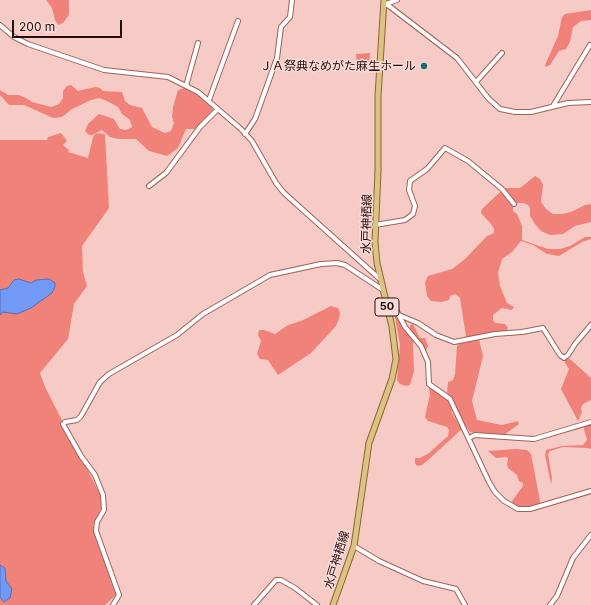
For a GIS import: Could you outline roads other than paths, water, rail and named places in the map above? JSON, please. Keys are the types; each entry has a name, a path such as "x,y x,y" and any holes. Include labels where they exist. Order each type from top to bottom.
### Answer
{"main road":[{"name":"水戸神栖線","path":"334,605 354,546 369,443 392,379 396,359 375,248 378,170 378,96 384,2"}],"street":[{"path":"245,134 255,119 277,58 281,27 290,17 292,0"},
{"path":"384,2 397,0"},
{"path":"384,2 457,58 492,102 505,111 530,112 568,102 591,102"},
{"path":"209,100 238,21"},
{"path":"0,25 14,37 28,44 104,70 168,77 209,100 252,141 280,188 381,280"},
{"path":"186,86 198,43"},
{"path":"553,106 590,45"},
{"path":"476,82 502,53"},
{"path":"150,186 166,173 200,127 218,109"},
{"path":"375,225 405,220 413,214 415,206 409,190 410,181 427,169 445,148 468,161 502,189 514,204"},
{"path":"113,605 119,595 96,531 97,522 104,510 103,495 95,475 81,456 64,423 76,420 81,416 100,382 109,374 172,338 202,314 270,275 326,263 337,263 350,268 383,290"},
{"path":"386,303 392,304 405,327 421,346 426,355 429,384 450,399 469,438 469,443 495,492 504,501 513,507 524,509 535,508 591,491"},
{"path":"399,314 418,323 436,335 454,342 495,334 522,332 543,328 560,355 564,358 591,325"},
{"path":"469,438 475,435 534,439 591,422"},
{"path":"550,605 557,596 573,558 591,535"},
{"path":"354,546 423,581 456,590 465,605"},
{"path":"254,605 276,580 281,580 295,588 317,605"}],"water":[{"path":"19,279 31,283 36,280 49,279 55,283 55,287 52,293 31,308 17,314 3,312 0,315 0,290 8,288 14,280"},
{"path":"0,565 5,568 6,581 12,589 10,598 4,602 0,597"}],"place":[{"name":"ＪＡ祭典なめがた麻生ホール","path":"424,66"}]}
